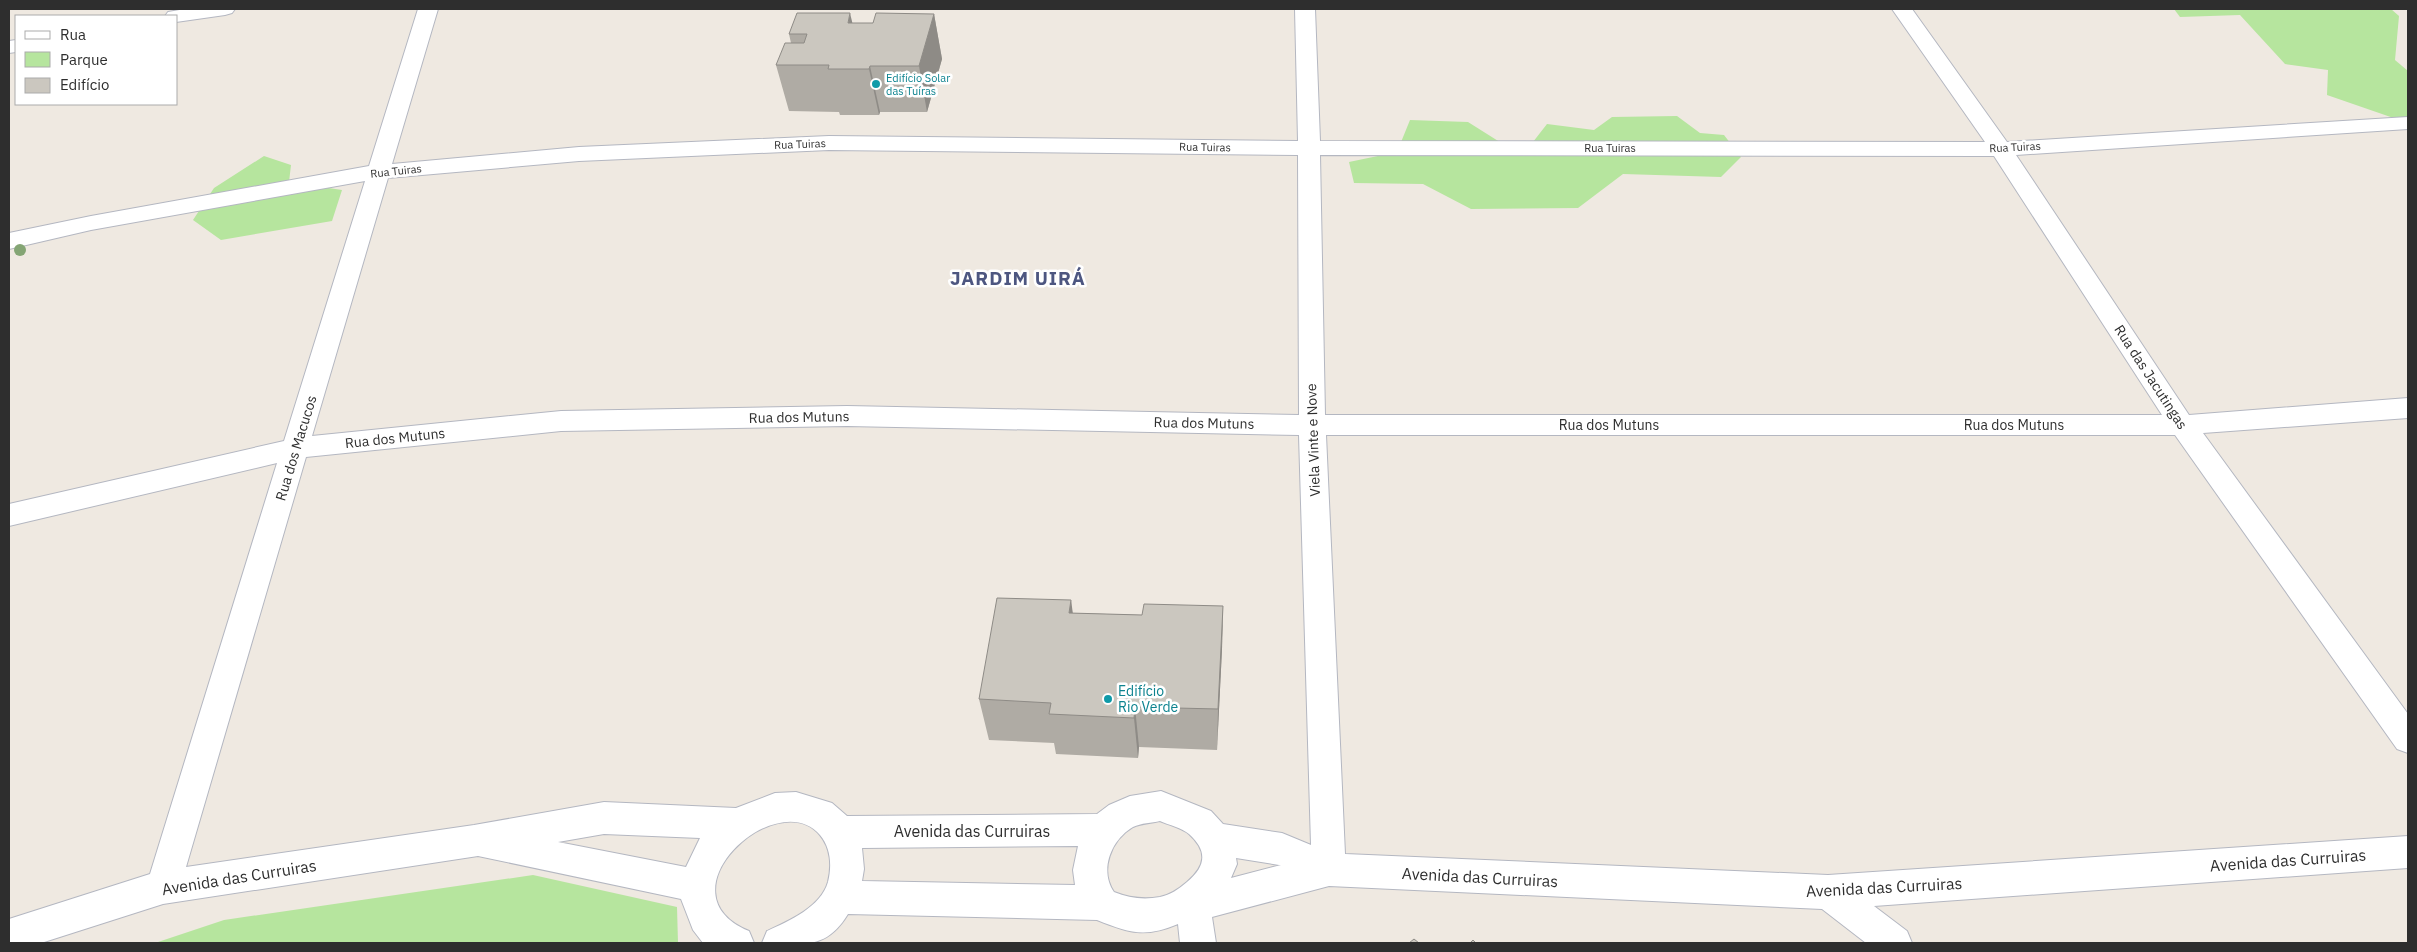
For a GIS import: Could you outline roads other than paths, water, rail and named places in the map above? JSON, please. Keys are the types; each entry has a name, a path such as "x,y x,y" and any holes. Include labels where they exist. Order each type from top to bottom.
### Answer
{"street":[{"path":"178,16 225,9"},
{"name":"Rua dos Macucos","path":"162,887 428,9"},
{"name":"Viela Vinte e Nove","path":"1305,9 1309,148 1312,425 1329,870"},
{"name":"Rua das Jacutingas","path":"1902,9 2001,149 2182,425 2408,739"},
{"name":"Rua Tuiras","path":"9,241 91,223 378,172 579,154 829,143 1309,148 2001,149 2408,123"},
{"name":"Rua dos Mutuns","path":"9,515 296,448 561,421 847,416 1312,425 2182,425 2408,408"},
{"path":"731,943 711,928 700,908 698,886 704,863 717,841 736,824 759,812 782,806 806,808 826,816 840,832 847,851 847,874 840,897 824,918 802,934 780,943"},
{"path":"840,897 1115,921 1131,927 1151,930 1174,927 1201,920 1220,880 1220,859 1214,838 1200,822 1182,811 1161,806 1140,808 1120,817 1105,830 1094,846 1090,866 1091,885 1115,921"},
{"name":"Avenida das Curruiras","path":"9,936 162,887 474,841 604,818 736,824"},
{"name":"Avenida das Curruiras","path":"840,832 1105,830"},
{"name":"Avenida das Curruiras","path":"1214,838 1282,849 1329,870 1828,892 2408,852"},
{"name":"Avenida das Curruiras","path":"474,841 698,886"},
{"name":"Avenida das Curruiras","path":"1201,920 1329,870"},
{"path":"1828,892 1894,943"}],"place":[{"name":"Edifício Solar das Tuíras","path":"876,84"},
{"name":"Edifício Rio Verde","path":"1108,699"}],"district":[{"name":"JARDIM UIRÁ","path":"1018,278"}]}
